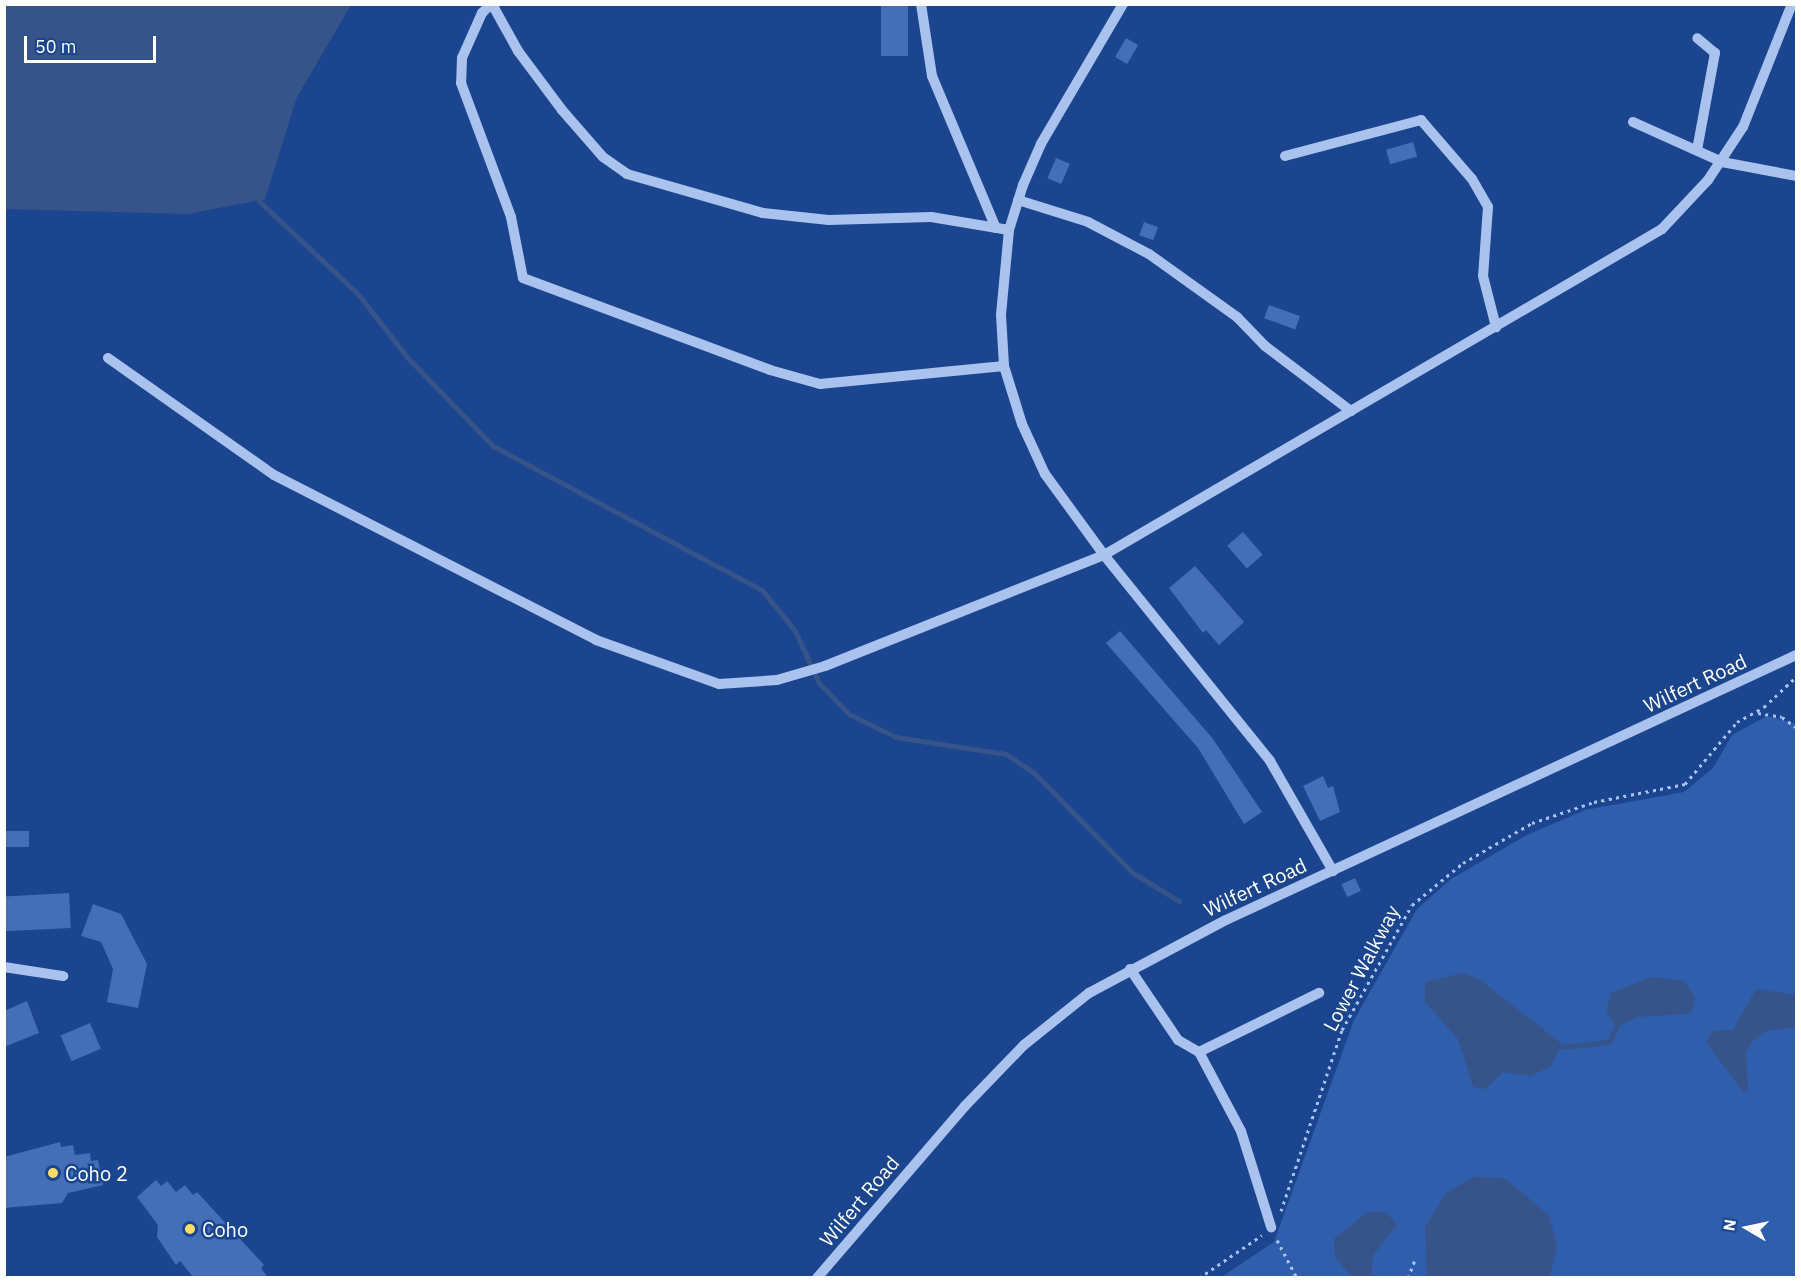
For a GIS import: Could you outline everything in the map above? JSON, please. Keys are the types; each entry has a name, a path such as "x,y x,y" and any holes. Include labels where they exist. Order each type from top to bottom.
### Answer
{"street":[{"path":"1004,366 820,384 770,370 523,278 511,217 461,83 462,58 482,13 492,4 518,51 562,110 603,157 627,174 763,213 829,220 931,217 1009,230"},
{"path":"921,4 932,76 996,228"},
{"path":"1124,4 1041,144 1018,200 1009,230 1000,315 1004,366 1045,474 1104,555 1270,761 1333,871"},
{"path":"108,358 274,475 596,640 718,684 777,680 825,666 1104,555 1662,229 1722,162 1743,127 1792,4"},
{"path":"1697,38 1714,53 1697,150"},
{"path":"1285,156 1421,120 1472,179 1488,207 1483,276 1496,327"},
{"path":"1633,122 1722,162 1797,176"},
{"path":"1018,200 1088,222 1149,254 1237,317 1265,346 1351,411"},
{"name":"Wilfert Road","path":"817,1278 1024,1045 1089,993 1130,969 1290,891 1797,655"},
{"path":"4,967 63,976"},
{"path":"1130,969 1178,1040 1199,1052 1241,1131 1271,1227"},
{"path":"1199,1052 1319,993"}],"path":[{"name":"Lower Walkway","path":"1271,1227 1342,1030 1412,905 1463,863 1532,823 1594,802 1685,784 1737,722 1756,712 1797,677"},
{"path":"1756,712 1782,717 1797,727"},
{"path":"1199,1278 1271,1227 1297,1278"},
{"path":"1408,1278 1415,1260"}],"shaded area":[{"path":"4,5 351,5 297,97 265,199 188,214 5,209"},
{"path":"1767,716 1796,724 1796,1277 1220,1278 1274,1242 1354,1020 1417,909 1451,879 1527,835 1585,810 1684,792 1713,768 1732,735"},
{"path":"1463,973 1479,979 1562,1044 1551,1066 1531,1076 1503,1072 1486,1089 1473,1087 1458,1039 1425,1002 1425,982"},
{"path":"1652,977 1684,981 1695,997 1689,1014 1636,1017 1616,1028 1607,1012 1610,993"},
{"path":"1756,989 1796,995 1796,1027 1766,1031 1752,1042 1746,1053 1748,1090 1743,1092 1706,1042 1712,1031 1733,1030"},
{"path":"1473,1177 1504,1178 1549,1215 1557,1247 1550,1277 1427,1277 1425,1227 1446,1193"},
{"path":"1367,1212 1386,1212 1397,1225 1373,1255 1371,1277 1352,1277 1335,1257 1334,1239"}],"building":[{"path":"881,4 908,4 908,56 881,56"},
{"path":"1126,38 1138,45 1127,64 1115,57"},
{"path":"1413,142 1417,156 1390,164 1386,150"},
{"path":"1056,158 1070,164 1061,184 1047,178"},
{"path":"1144,222 1158,227 1153,240 1139,235"},
{"path":"1269,305 1300,316 1295,329 1264,318"},
{"path":"1243,532 1263,555 1247,568 1227,546"},
{"path":"1195,566 1244,622 1219,645 1206,630 1203,633 1169,588"},
{"path":"1120,631 1213,739 1262,812 1244,824 1198,748 1106,643"},
{"path":"1323,776 1328,788 1333,786 1340,812 1320,821 1303,786"},
{"path":"6,831 29,831 29,847 6,847"},
{"path":"1355,878 1361,891 1347,897 1341,884"},
{"path":"69,893 71,928 6,931 4,896"},
{"path":"93,904 121,914 147,964 138,1008 107,1002 113,969 101,942 81,936"},
{"path":"27,1001 39,1033 4,1047 4,1011"},
{"path":"90,1023 101,1049 71,1061 61,1036"},
{"name":"Coho 2","path":"60,1142 61,1147 73,1145 75,1155 90,1153 91,1161 98,1160 103,1185 68,1193 62,1203 4,1208 4,1157"},
{"name":"Coho","path":"156,1180 161,1186 167,1181 176,1192 185,1185 193,1195 197,1192 264,1265 261,1268 268,1278 194,1278 180,1261 176,1265 157,1237 158,1225 137,1197"}],"waterway":[{"path":"259,201 358,294 407,357 493,446 763,591 795,631 819,683 849,714 896,737 1006,754 1033,772 1133,873 1179,901"},
{"path":"1563,1047 1609,1042 1616,1028"}],"place":[{"name":"Coho 2","path":"53,1173"},
{"name":"Coho","path":"190,1229"}]}
